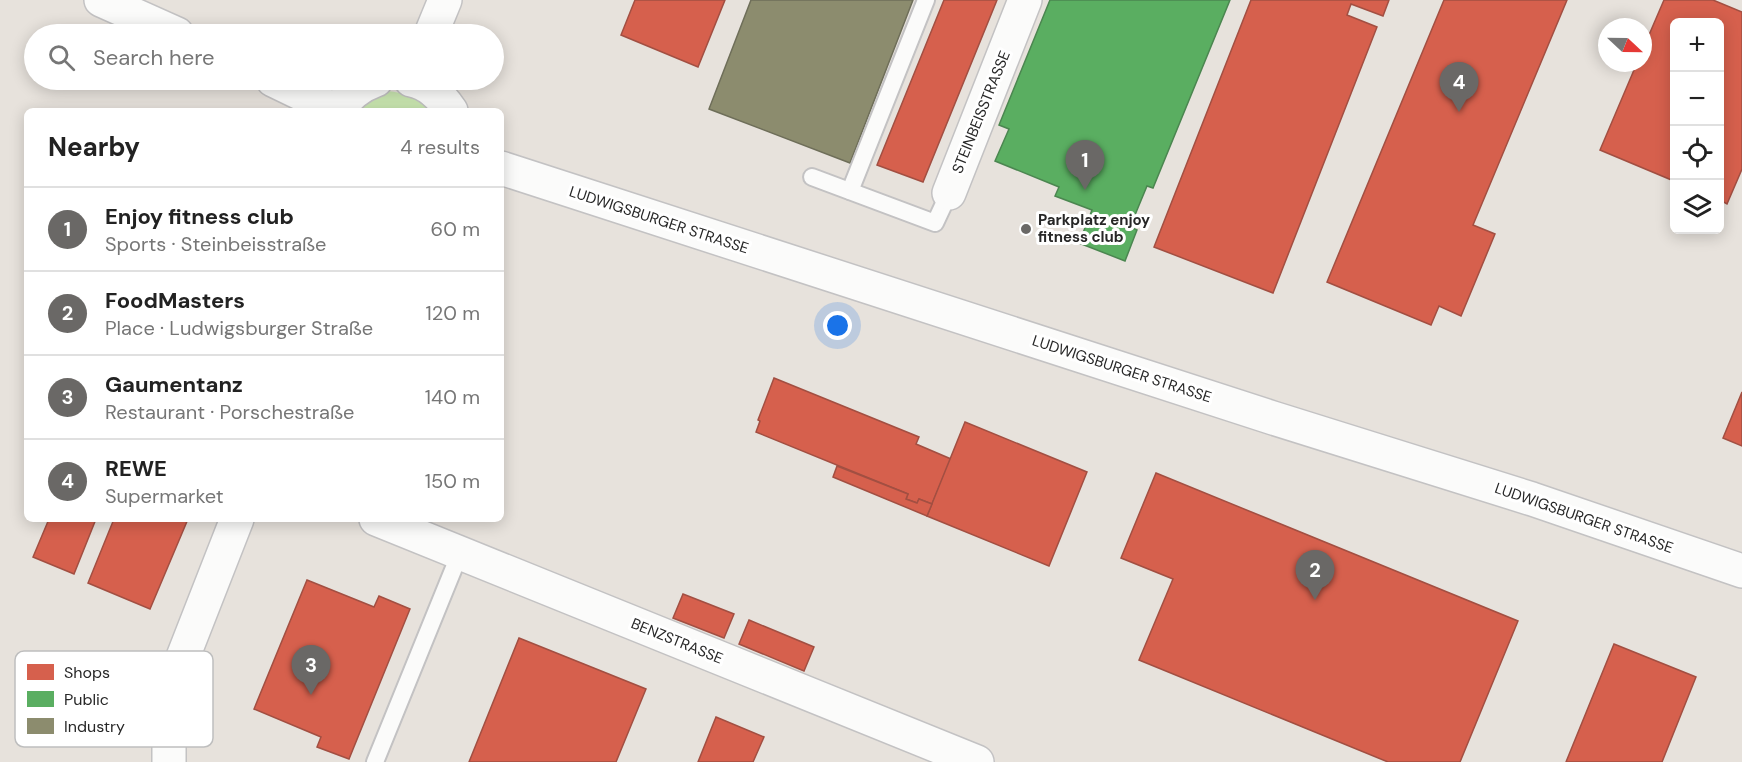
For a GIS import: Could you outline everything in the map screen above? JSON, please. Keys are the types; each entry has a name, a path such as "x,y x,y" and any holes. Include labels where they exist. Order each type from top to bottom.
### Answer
{"main road":[{"path":"100,0 154,24"},
{"path":"435,24 445,0"},
{"name":"STEINBEISSTRASSE","path":"949,193 1025,0"},
{"path":"294,90 331,108"},
{"path":"340,108 356,90"},
{"path":"432,90 443,99 449,108"},
{"name":"LUDWIGSBURGER STRASSE","path":"504,169 1262,415 1532,499 1742,571"},
{"path":"185,651 236,522"},
{"name":"BENZSTRASSE","path":"383,522 977,762"},
{"path":"168,747 168,762"}],"lane":[{"path":"812,177 850,191 926,0"},
{"name":"STEINBEISSTRASSE","path":"850,191 935,223 949,193"},
{"path":"375,762 460,553"}],"green space":[{"path":"387,91 411,96 427,108 356,108"}],"building: Shops":[{"path":"635,0 725,0 698,67 621,35"},
{"path":"944,0 997,0 923,182 877,165"},
{"path":"1251,0 1389,0 1383,16 1351,4 1347,15 1377,27 1273,293 1154,247"},
{"path":"1444,0 1567,0 1473,225 1495,234 1461,316 1439,306 1431,325 1327,282"},
{"path":"1664,0 1713,0 1742,12 1742,169 1727,204 1724,202 1724,18 1670,18 1670,179 1600,150 1633,72 1652,72 1652,28"},
{"path":"774,378 919,437 916,444 951,459 932,504 919,499 917,503 906,499 908,494 756,432 760,421 758,420"},
{"path":"1742,392 1742,446 1723,438"},
{"path":"965,422 1087,472 1049,566 927,516"},
{"path":"837,466 908,494 906,499 917,503 919,499 932,504 927,516 833,477"},
{"path":"1156,473 1518,621 1460,762 1388,762 1139,660 1173,579 1121,558"},
{"path":"48,522 95,522 74,574 33,557"},
{"path":"113,522 187,522 150,609 88,583"},
{"path":"307,580 374,607 379,596 410,609 349,759 317,747 321,737 254,709"},
{"path":"683,594 734,614 724,638 673,618"},
{"path":"749,620 814,647 804,671 739,644"},
{"path":"519,638 646,689 616,762 469,762"},
{"path":"1614,644 1696,677 1662,762 1566,762"},
{"path":"716,717 764,737 753,762 698,762"}],"building: Public":[{"path":"1050,0 1230,0 1153,188 1147,186 1130,227 1137,230 1125,261 1079,243 1092,210 1055,196 1059,187 995,161 1009,129 999,125"}],"building: Industry":[{"path":"751,0 913,0 850,163 709,109"}],"place":[{"name":"REWE","path":"1459,112"},
{"name":"Enjoy fitness club","path":"1085,190"},
{"name":"Parkplatz enjoy fitness club","path":"1026,229"},
{"name":"FoodMasters","path":"1315,600"},
{"name":"Gaumentanz","path":"311,695"}]}
